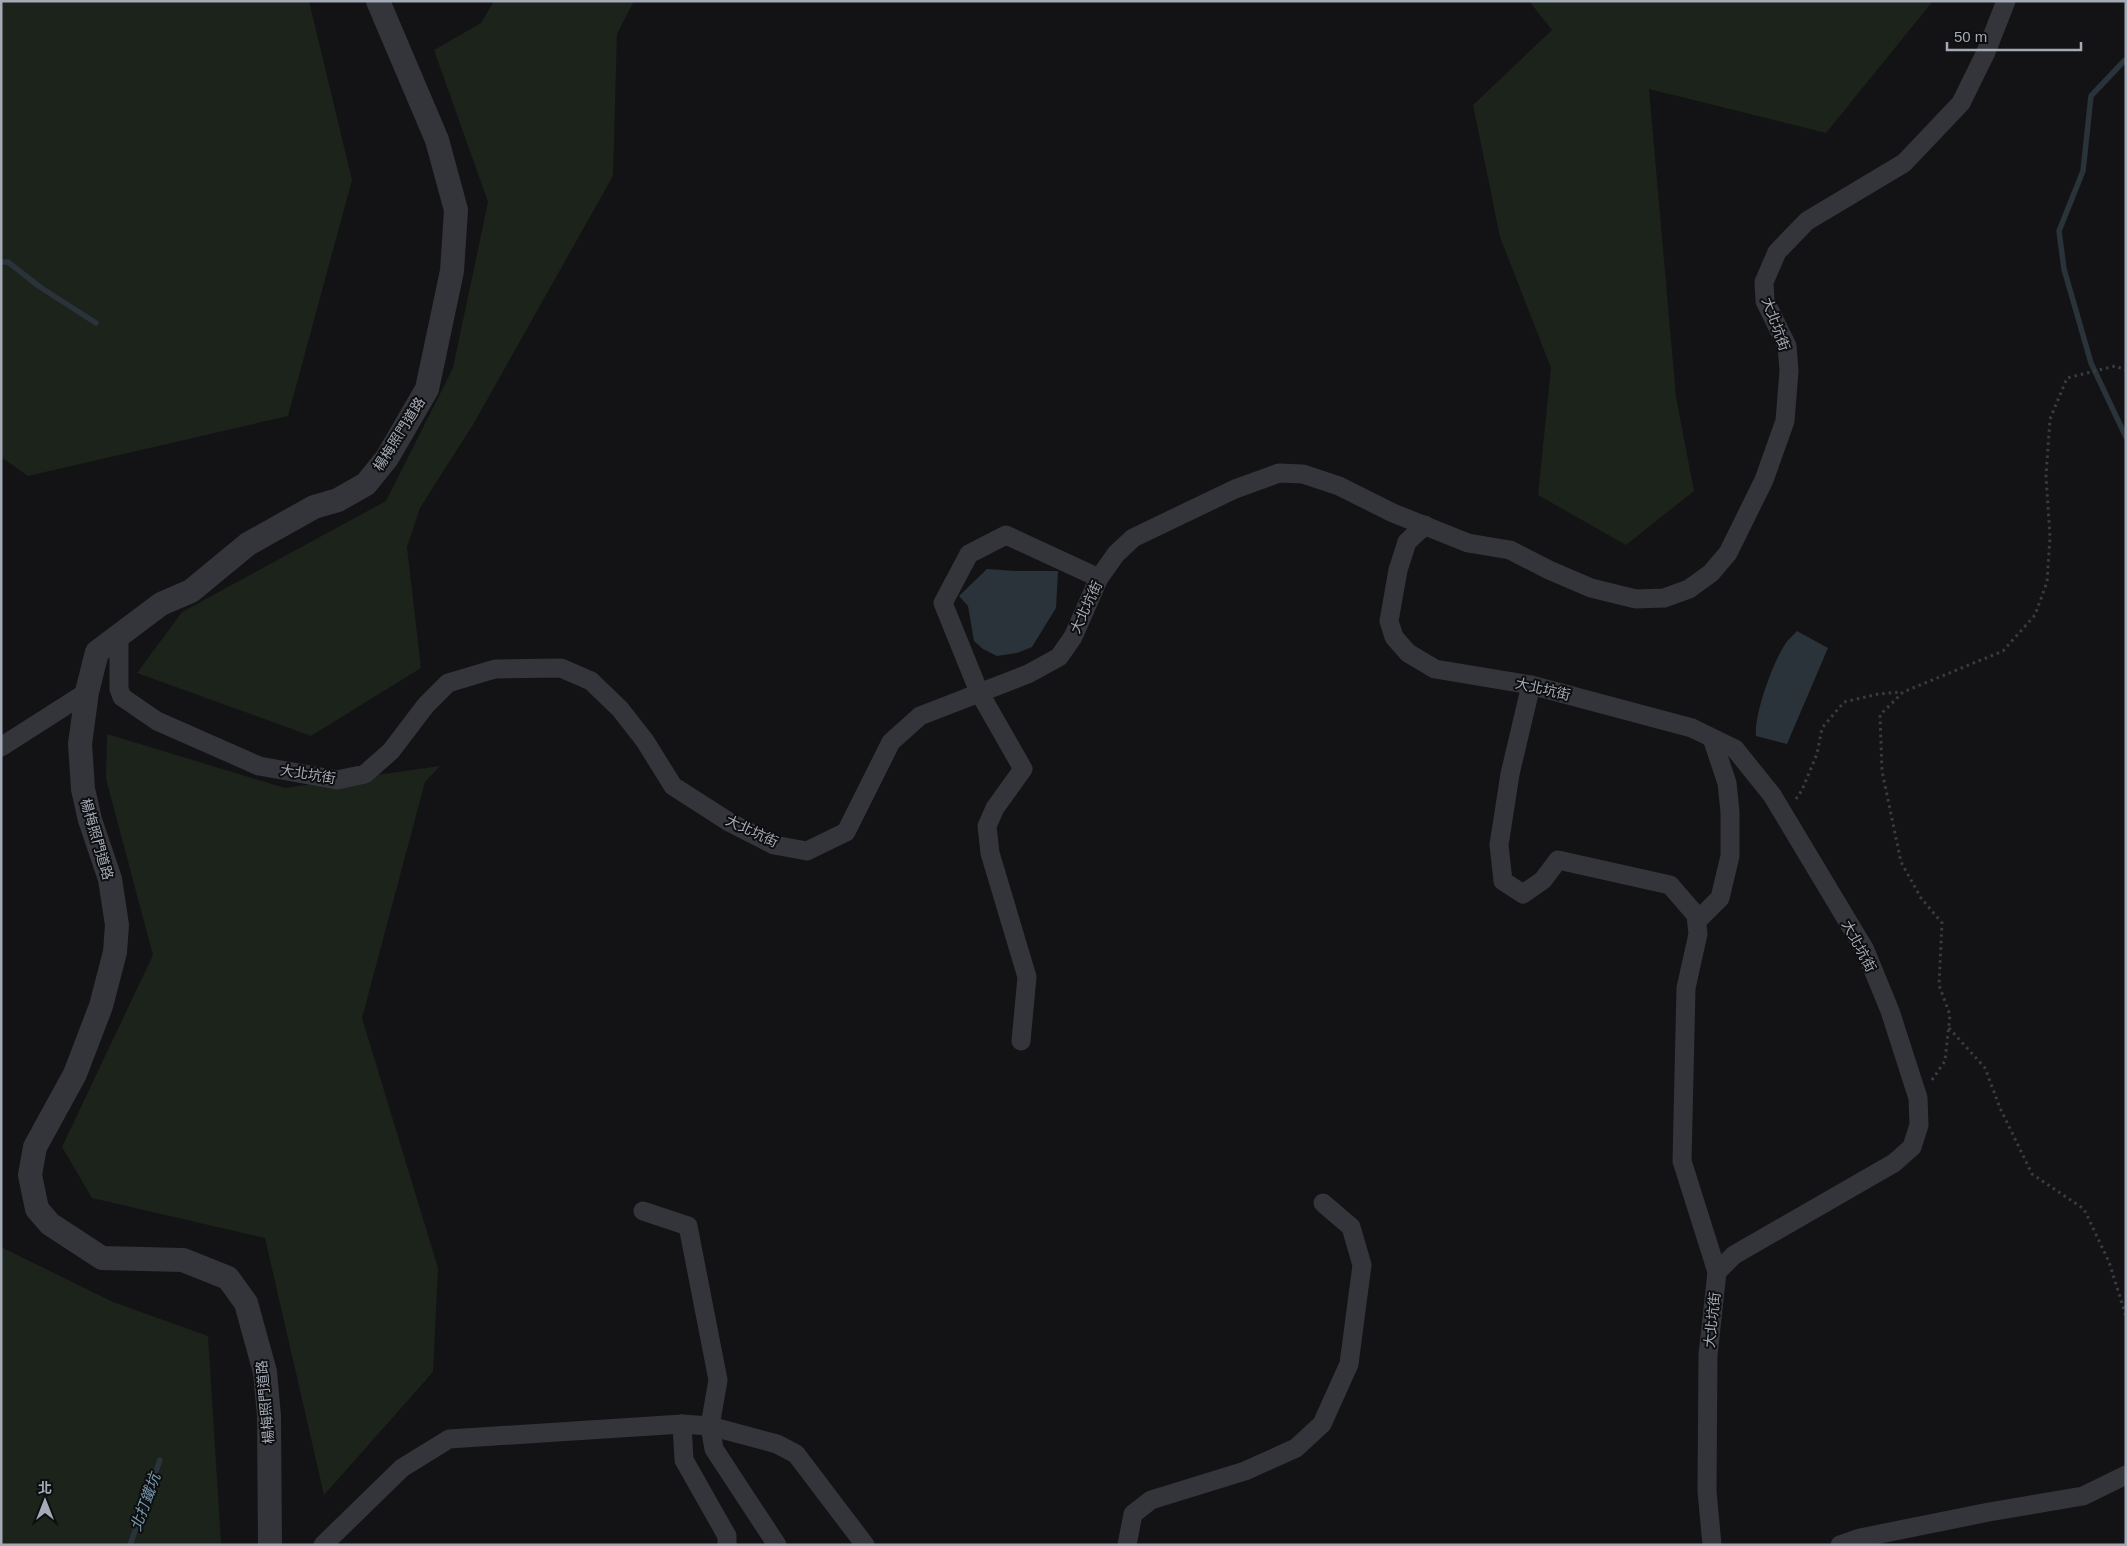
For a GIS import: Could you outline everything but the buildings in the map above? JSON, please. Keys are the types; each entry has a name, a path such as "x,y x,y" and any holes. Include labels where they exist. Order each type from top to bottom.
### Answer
{"street":[{"name":"楊梅照門道路","path":"270,1545 269,1416 265,1372 246,1303 228,1278 183,1260 102,1258 50,1224 37,1209 30,1175 34,1147 75,1074 101,1006 115,952 117,925 110,879 90,820 83,789 80,744 87,692 97,652 161,604 191,591 248,544 314,507 338,500 366,484 387,458 427,389 452,271 456,210 437,140 378,1"},
{"name":"大北坑街","path":"119,635 119,689 122,697 157,721 259,766 337,780 365,774 391,751 426,705 448,683 496,669 561,668 591,681 620,709 645,741 672,786 730,822 774,845 807,850 846,832 891,742 920,716 1028,674 1059,657 1073,636 1098,578 1116,554 1133,538 1235,489 1278,473 1303,474 1339,486 1393,514 1468,543 1510,550 1549,570 1592,588 1636,599 1664,598 1689,589 1711,573 1728,553 1764,480 1785,421 1789,371 1787,346 1765,301 1764,282 1778,252 1807,221 1904,163 1961,103 1986,52 2006,1"},
{"name":"大北坑街","path":"1425,525 1406,542 1398,570 1389,621 1394,637 1408,654 1435,669 1531,685 1692,728 1735,750 1772,795 1864,950 1890,1011 1918,1098 1919,1125 1912,1148 1894,1163 1734,1255 1717,1272 1708,1355 1707,1491 1712,1545"},
{"path":"1022,1041 1028,978 990,853 986,826 1023,769 980,692 943,603 969,554 1006,535 1098,578"},
{"path":"1531,685 1510,774 1500,836 1499,845 1503,881 1523,894 1544,880 1558,860 1670,885 1696,915 1698,934 1686,988 1682,1161 1717,1272"},
{"path":"1,747 87,692"},
{"path":"1697,921 1720,898 1730,856 1730,812 1727,783 1712,738"},
{"path":"1127,1545 1133,1514 1151,1500 1254,1467 1296,1448 1322,1424 1349,1364 1362,1266 1351,1226 1323,1203"},
{"path":"643,1211 688,1226 718,1380 710,1426 714,1449 777,1545"},
{"path":"682,1424 684,1460 727,1536 728,1545"},
{"path":"323,1545 402,1468 448,1439 682,1424 710,1426 777,1444 796,1454 864,1545"},
{"path":"1840,1545 1860,1538 1989,1512 2083,1496 2126,1475"}],"path":[{"path":"1785,817 1802,790 1817,754 1822,728 1844,702 1878,694 1903,692 2003,651 2035,615 2047,582 2050,537 2046,476 2050,419 2067,378 2115,366 2126,370"},
{"path":"1903,692 1880,715 1882,771 1901,862 1921,898 1942,923 1939,985 1950,1016 1945,1061 1918,1098"},
{"path":"1948,1028 1985,1068 2000,1108 2032,1174 2084,1209 2109,1262 2126,1316"}],"shaded area":[{"path":"1,1 309,1 352,180 288,416 28,476 1,457"},
{"path":"494,1 634,1 617,34 613,176 474,423 420,508 407,547 421,668 311,736 137,673 182,612 386,501 453,368 488,202 434,50 481,23"},
{"path":"1529,1 1933,1 1826,133 1649,89 1676,397 1694,491 1626,545 1538,495 1551,368 1500,237 1473,105 1552,30"},
{"path":"987,569 1058,571 1056,608 1032,647 1017,653 997,656 983,649 974,641 968,606 959,596"},
{"path":"1797,631 1828,648 1787,744 1756,736 1756,727 1761,703 1774,665 1785,644"},
{"path":"107,734 285,788 440,766 425,782 362,1018 438,1268 433,1372 324,1495 265,1238 92,1198 62,1147 153,955 106,779"},
{"path":"1,1247 113,1302 208,1336 221,1543 219,1545 1,1545"}],"waterway":[{"path":"2124,61 2091,96 2083,171 2059,231 2064,269 2091,363 2126,437"},
{"path":"1,262 8,262 40,287 96,323"},
{"name":"北打鐵坑","path":"130,1545 160,1460"}]}
